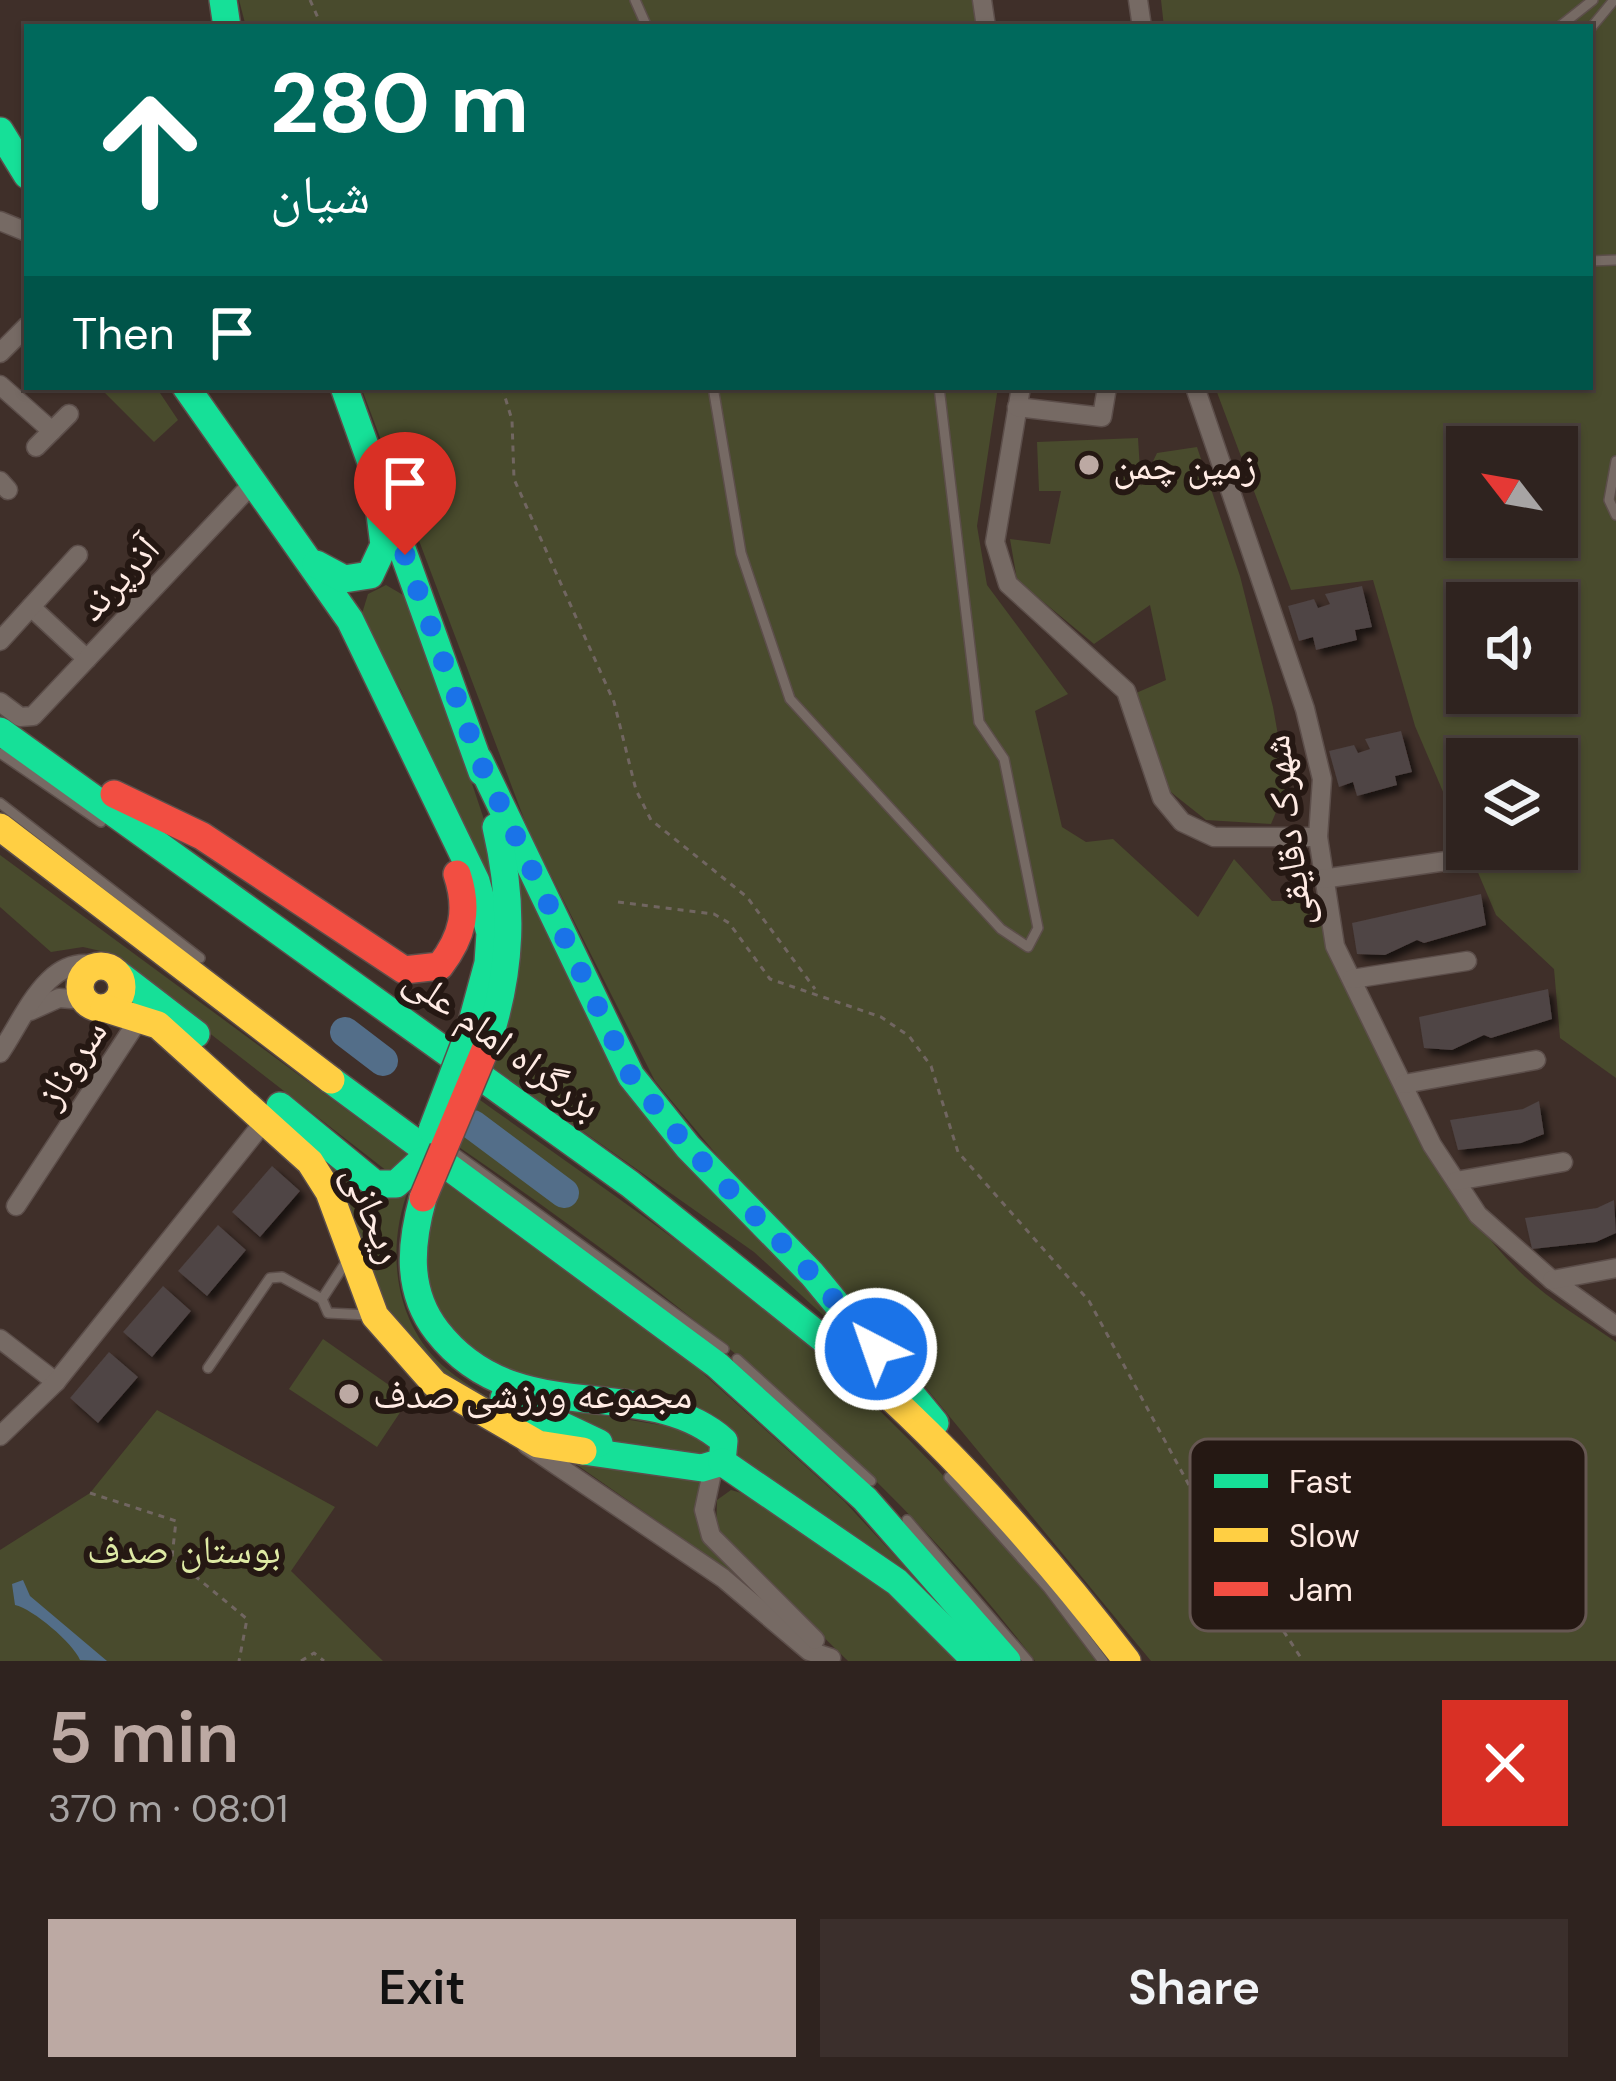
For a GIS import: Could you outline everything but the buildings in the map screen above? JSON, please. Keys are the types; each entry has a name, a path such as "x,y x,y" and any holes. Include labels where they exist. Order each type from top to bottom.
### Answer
{"main road":[{"path":"0,131 24,170"},
{"path":"188,390 256,480 350,620 485,902 488,963 478,1039"},
{"path":"347,393 384,531 381,556 353,597 350,620"},
{"path":"347,393 479,760 507,866 514,920 510,974 421,1160 400,1249 410,1312 427,1341 478,1387 632,1456"},
{"path":"308,559 344,579 398,572 416,586"},
{"name":"بزرگراه امام علی","path":"0,731 13,750 693,1226 805,1316 948,1461 1127,1661"},
{"path":"13,750 202,836 404,970 440,965 454,949 467,914 419,762"},
{"path":"479,760 631,1076 688,1147 812,1274 908,1384 948,1461"},
{"path":"0,826 452,1173 717,1365 866,1499 1007,1661"},
{"path":"94,1004 82,976 108,970 155,998 360,1175 389,1188 403,1183 421,1160"},
{"name":"ریحانی","path":"94,1004 141,1016 267,1118 319,1174 375,1316 435,1384 499,1426 538,1444 717,1465 724,1441 700,1419 533,1394 463,1363 431,1328 413,1286 414,1240 423,1198 478,1039"},
{"path":"717,1465 897,1582 976,1661"}],"street":[{"path":"0,352 24,329"},
{"path":"0,385 52,430"},
{"path":"1106,390 1102,417 1019,397 994,542 1008,584 1126,691 1162,798 1182,822 1214,837 1318,837"},
{"name":"شهرک دقایقی","path":"1196,390 1305,710 1322,778 1318,837 1335,946 1404,1084 1478,1215 1552,1280 1616,1326"},
{"path":"36,447 69,414"},
{"name":"آذرپرند","path":"0,702 27,719 256,480"},
{"path":"0,641 78,555"},
{"path":"31,608 87,659"},
{"path":"1322,879 1446,861"},
{"path":"1352,979 1467,961"},
{"path":"0,1053 39,991 63,967 108,970"},
{"path":"29,1011 59,998 94,1004"},
{"name":"سروناز","path":"16,1206 141,1016"},
{"path":"1404,1084 1536,1060"},
{"path":"0,1436 56,1382 267,1118"},
{"path":"1456,1181 1563,1162"},
{"path":"1552,1280 1616,1268"},
{"path":"0,1339 56,1382"},
{"name":"ریحانی","path":"499,1426 723,1578 809,1651 831,1660"},
{"name":"ریحانی","path":"717,1465 704,1510 711,1536 831,1660"}],"lane":[{"path":"1563,24 1593,0"},
{"path":"1593,25 1613,0"},
{"path":"714,390 741,553 790,699 1001,929 1028,947 1038,928 1004,759 979,722 939,390"},
{"path":"1616,461 1610,500 1616,515"},
{"path":"13,750 116,832"},
{"path":"0,803 216,971"},
{"path":"152,858 363,1010"},
{"path":"436,1064 485,1100"},
{"path":"413,1121 705,1333 876,1487"},
{"path":"639,1210 742,1285 880,1407"},
{"path":"322,1299 351,1255"},
{"path":"208,1368 270,1278 282,1277 322,1299 328,1312 375,1316"},
{"path":"948,1461 1103,1661"},
{"path":"902,1516 1028,1661"}],"path":[{"path":"503,390 512,420 514,479 614,702 644,805 652,820 747,897 817,992"},
{"path":"618,902 714,914 729,923 770,979 881,1017 920,1051 931,1066 958,1152 1089,1301 1190,1487"},
{"path":"90,1493 176,1521 172,1557 247,1618 239,1661"},
{"path":"1284,1631 1304,1661"},
{"path":"301,1661 314,1653 324,1661"}],"green space":[{"path":"239,0 972,0 976,24 245,24"},
{"path":"1161,0 1616,0 1616,1078 1560,1038 1554,969 1496,915 1477,870 1578,870 1578,738 1446,738 1446,799 1415,726 1373,580 1291,590 1216,390 1593,390 1593,24 1164,24"},
{"path":"102,390 158,390 178,420 154,442"},
{"path":"362,390 998,390 977,526 987,585 1068,694 1035,711 1062,827 1086,842 1113,839 1198,917 1234,859 1272,901 1310,901 1399,1096 1452,1189 1519,1271 1616,1342 1616,1661 1151,1661 912,1371 741,1184 655,1081 529,832"},
{"path":"1138,438 1141,486 1157,453 1197,447 1240,576 1273,707 1287,786 1271,824 1206,820 1148,774 1120,700 1166,680 1150,605 1094,644 1017,580 1010,539 1050,544 1061,491 1039,491 1037,442"},
{"path":"386,585 410,599 501,870 489,995 464,837 401,690 361,617 368,594"},
{"path":"506,836 574,988 905,1390 754,1252 489,1065 520,952 518,901"},
{"path":"0,855 697,1368 844,1501 971,1638 737,1461 732,1435 553,1392 469,1351 439,1322 420,1285 419,1255 428,1202 409,1188 397,1236 397,1261 399,1286 416,1332 448,1370 559,1442 481,1407 392,1330 312,1150 405,1185 105,952 83,947 51,952 0,907"},
{"path":"473,1095 712,1267 843,1376 977,1513 1098,1661 1035,1661 907,1512 765,1379 613,1257 453,1143"},
{"name":"مجموعه ورزشی صدف","path":"323,1339 409,1399 377,1447 289,1389"},
{"path":"526,1403 709,1433 710,1452 706,1456 619,1443"},
{"name":"بوستان صدف","path":"157,1410 335,1507 291,1571 383,1661 0,1661 0,1550 90,1493"},
{"path":"557,1451 701,1480 704,1536 739,1578"},
{"path":"731,1490 752,1496 885,1581 966,1661 848,1661 716,1532 717,1500"}],"water":[{"path":"23,1580 30,1596 107,1661 80,1660 52,1628 15,1605 12,1584"}],"waterway":[{"path":"345,1032 383,1061"},
{"path":"473,1125 564,1193"}],"traffic: fast":[{"path":"223,0 227,24"},
{"path":"0,131 24,170"},
{"path":"188,390 350,620 476,881 490,933 488,963 469,1033"},
{"path":"345,390 482,772"},
{"path":"316,564 344,579 370,575 384,545 380,514"},
{"path":"0,731 630,1184 848,1359"},
{"path":"479,760 631,1076 688,1147 812,1274 935,1423"},
{"path":"487,1045 508,937 506,883 496,827"},
{"path":"118,974 196,1034"},
{"path":"432,1130 469,1033"},
{"path":"331,1080 717,1365 865,1499 1007,1661"},
{"path":"280,1106 375,1184 396,1184 421,1161"},
{"path":"423,1198 414,1250 420,1300 437,1331 469,1362 504,1382 542,1393 657,1409 692,1420 724,1441 722,1462 702,1468 583,1451"},
{"path":"504,1398 599,1443"},
{"path":"722,1462 897,1582 976,1661"}],"traffic: slow":[{"path":"0,827 331,1080"},
{"path":"101,966 116,972 122,987 116,1002 101,1008 86,1002 80,987 86,972 101,966"},
{"path":"104,1008 158,1025 310,1162 329,1192 375,1316 435,1384 538,1444 583,1451"},
{"path":"848,1359 995,1503 1127,1661"}],"traffic: jam":[{"path":"114,794 202,836 404,970 440,966 454,944 463,911 457,874"},
{"path":"423,1198 487,1045"}],"place":[{"name":"زمین چمن","path":"1089,465"},
{"name":"مجموعه ورزشی صدف","path":"349,1394"}],"route":[{"path":"405,555 479,760 598,1016 631,1076 714,1176 812,1274 876,1349"}]}
